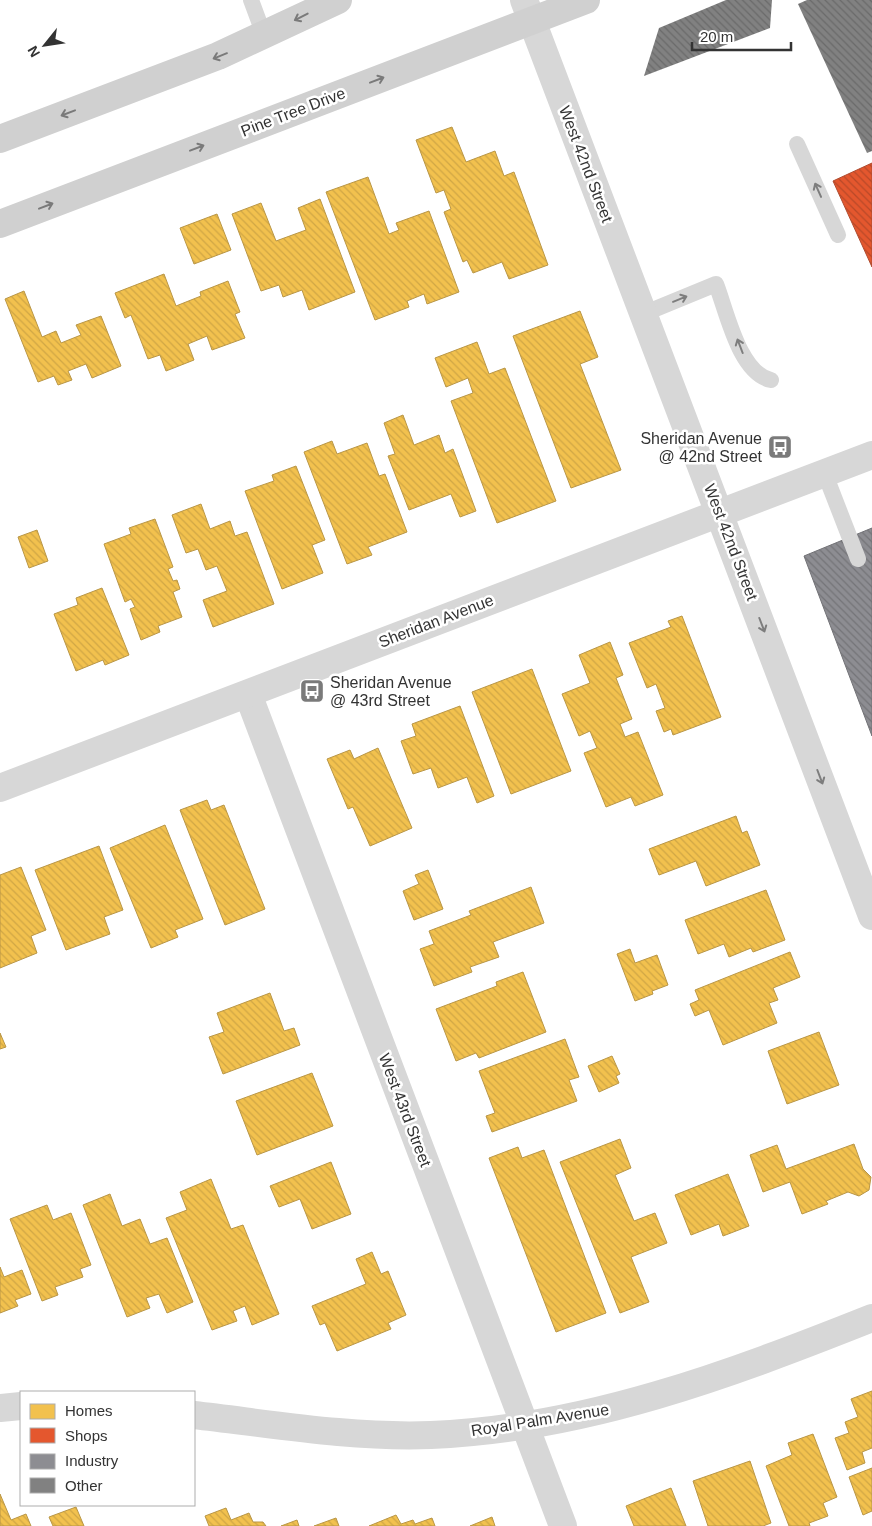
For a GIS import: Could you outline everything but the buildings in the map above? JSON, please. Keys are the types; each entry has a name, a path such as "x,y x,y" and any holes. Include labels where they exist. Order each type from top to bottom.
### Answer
{"main road":[{"path":"0,139 218,56 338,0"},
{"name":"Pine Tree Drive","path":"0,224 528,11 586,0"}],"street":[{"name":"West 42nd Street","path":"528,11 872,916"},
{"name":"Sheridan Avenue","path":"0,788 248,694 438,619 872,455"},
{"name":"West 43rd Street","path":"248,694 563,1526"},
{"name":"Royal Palm Avenue","path":"195,1415 337,1432 395,1436 441,1434 524,1424 606,1410 646,1398 744,1366 872,1318"},
{"path":"0,1408 20,1406"}],"lane":[{"path":"251,0 264,35"},
{"path":"797,144 838,234"},
{"path":"643,314 716,284 745,360 756,374 771,380"},
{"path":"825,474 858,559"}],"place":[{"name":"Sheridan Avenue @ 42nd Street","path":"780,447"},
{"name":"Sheridan Avenue @ 43rd Street","path":"312,691"}]}
